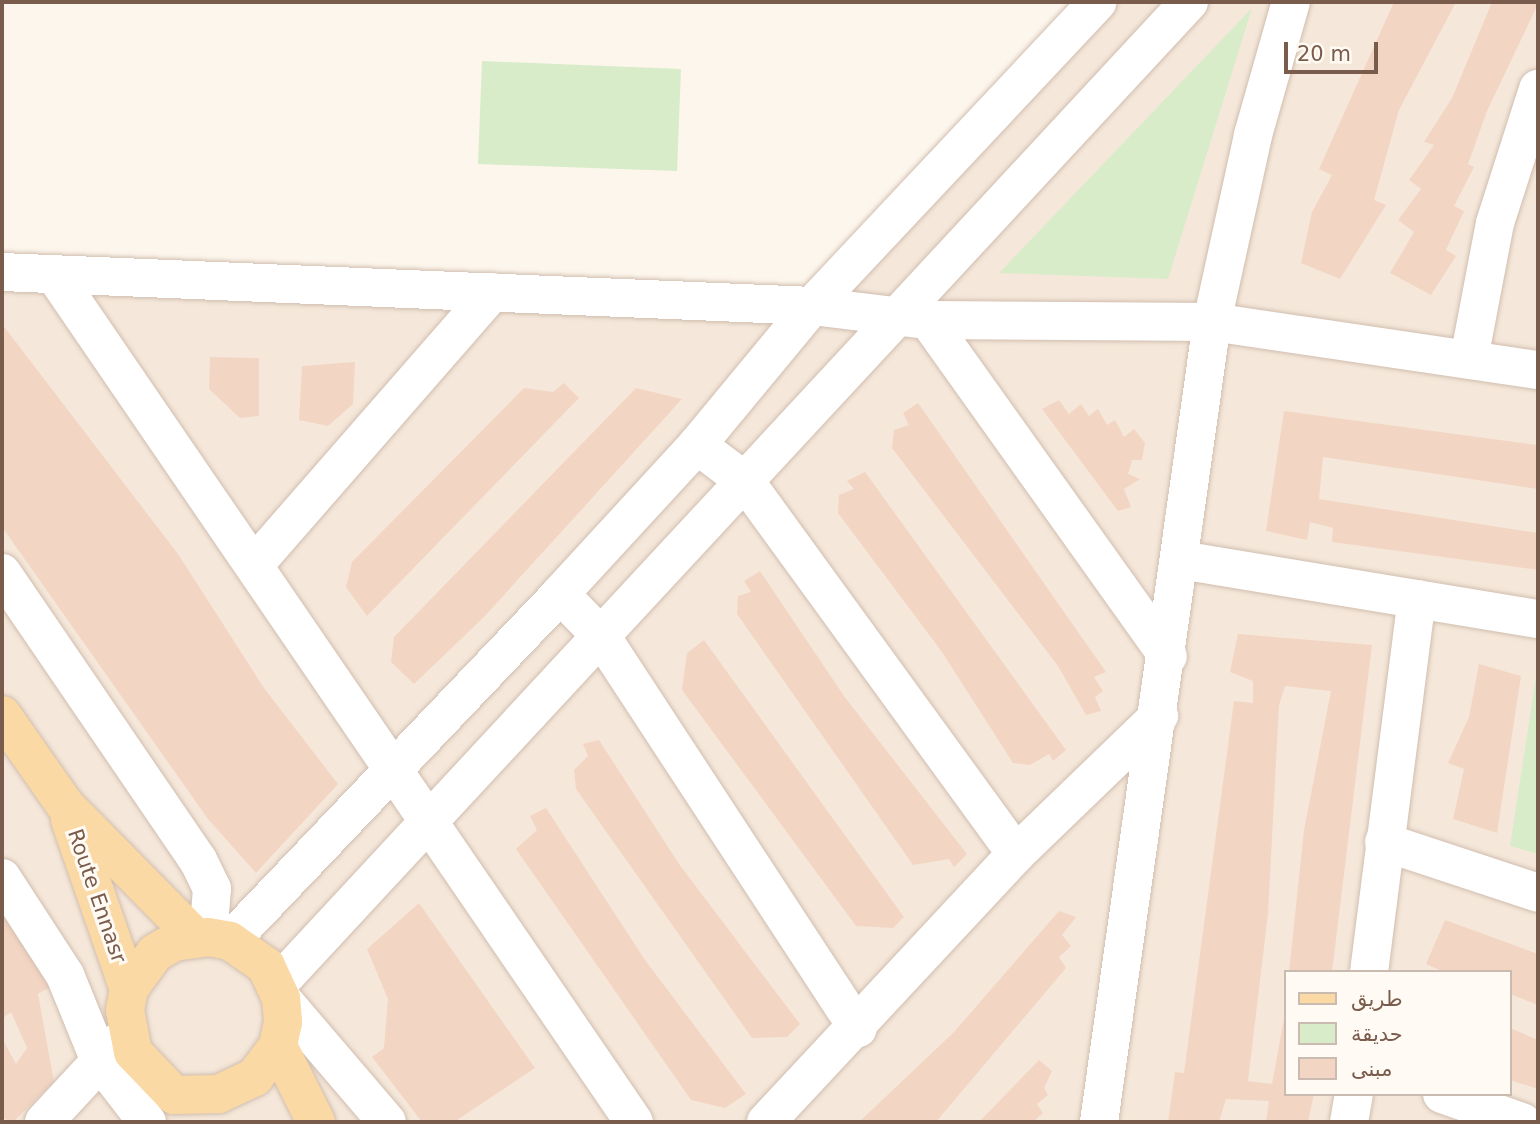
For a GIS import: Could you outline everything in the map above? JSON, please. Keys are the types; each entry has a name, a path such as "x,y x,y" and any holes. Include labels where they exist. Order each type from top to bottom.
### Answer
{"main road":[{"name":"Route Ennasr","path":"2,715 65,804 211,938"},
{"name":"Route Ennasr","path":"65,804 129,989"},
{"path":"229,1122 168,1109 126,1032 129,989 155,953 211,938 258,958 279,991 278,1046 316,1122"},
{"path":"168,1109 246,1083 278,1046"}],"street":[{"path":"211,938 396,770 697,445 812,306 1097,2"},
{"path":"387,1122 279,991 431,819 745,481 912,318 1189,2"},
{"path":"1099,1122 1168,656 1212,322 1253,135 1291,2"},
{"path":"1469,359 1486,257 1535,104"},
{"path":"2,272 812,306 912,318 1212,322 1538,370"},
{"path":"54,274 431,819 634,1122"},
{"path":"255,564 492,292"},
{"path":"912,318 1168,656"},
{"path":"697,445 745,481 1016,854"},
{"path":"1181,560 1538,619"},
{"path":"2,573 198,860 212,888 211,938"},
{"path":"560,594 601,636 859,1028"},
{"path":"1369,970 1417,599"},
{"path":"766,1122 859,1028 1016,854 1159,716"},
{"path":"1384,842 1538,893"},
{"path":"2,878 65,975 100,1061 168,1109"},
{"path":"44,1122 126,1032"},
{"path":"1349,1122 1354,1096"},
{"path":"1448,1096 1522,1122"}],"shaded area":[{"path":"1097,2 1538,2 1538,1122 2,1122 2,272 812,306"}],"green space":[{"path":"1252,8 1168,279 999,273"},
{"path":"482,61 681,69 677,171 478,164"},
{"path":"1538,670 1538,854 1510,846"}],"building":[{"path":"1394,2 1456,2 1399,110 1374,200 1386,205 1340,279 1301,263 1312,212 1332,175 1319,169"},
{"path":"1492,2 1538,4 1487,111 1468,164 1474,167 1454,206 1464,211 1446,250 1456,256 1431,295 1390,273 1414,232 1398,220 1421,189 1409,180 1434,145 1424,142 1452,98"},
{"path":"2,324 178,554 264,688 338,784 256,873 208,819 2,527"},
{"path":"210,357 259,358 259,416 240,418 209,389"},
{"path":"355,362 353,404 328,426 299,420 302,366"},
{"path":"564,383 579,398 367,616 346,587 352,562 524,388 553,392"},
{"path":"636,388 682,399 484,617 414,684 391,662 394,637"},
{"path":"1059,400 1069,414 1081,404 1089,416 1098,409 1107,425 1115,420 1124,437 1134,429 1145,443 1142,460 1132,460 1128,474 1140,479 1124,489 1131,507 1118,511 1042,409"},
{"path":"918,403 1106,672 1094,677 1103,691 1095,697 1101,711 1086,715 1058,666 892,448 894,430 909,425 903,413"},
{"path":"1284,411 1538,445 1538,489 1323,457 1319,499 1538,533 1538,570 1332,542 1333,528 1310,522 1307,540 1266,531"},
{"path":"865,472 1066,750 1053,761 1049,754 1030,765 1013,763 942,652 838,513 839,495 854,489 847,481"},
{"path":"760,571 844,696 967,854 954,867 949,859 913,865 737,614 738,596 751,592 744,581"},
{"path":"1238,634 1372,645 1332,970 1289,970 1304,830 1331,691 1285,686 1279,705 1268,914 1248,1081 1272,1084 1284,1019 1284,1096 1314,1096 1308,1122 1266,1122 1269,1101 1226,1099 1219,1122 1168,1122 1175,1072 1184,1073 1234,701 1253,703 1253,681 1230,672"},
{"path":"704,640 904,917 893,928 856,926 682,690 687,653"},
{"path":"1479,664 1521,676 1497,833 1453,819 1464,769 1448,763 1469,717"},
{"path":"599,740 679,864 800,1024 787,1037 752,1038 576,789 574,770 588,756 583,744"},
{"path":"546,808 645,960 746,1094 725,1108 691,1100 516,849 537,830 530,816"},
{"path":"419,903 535,1068 454,1122 422,1122 372,1057 384,1048 388,999 367,949"},
{"path":"1059,911 1076,917 1062,935 1071,946 1059,957 1066,968 936,1122 859,1122 954,1032"},
{"path":"2,913 50,987 38,994 54,1082 13,1122 2,1118 2,1038 16,1064 27,1048 11,1012 2,1019"},
{"path":"1445,920 1538,954 1538,1005 1512,995 1512,970 1440,970 1426,964"},
{"path":"1512,1029 1538,1040 1538,1089 1512,1081"},
{"path":"1039,1060 1052,1071 1044,1088 1048,1095 1037,1104 1043,1113 1033,1122 979,1122"}]}
